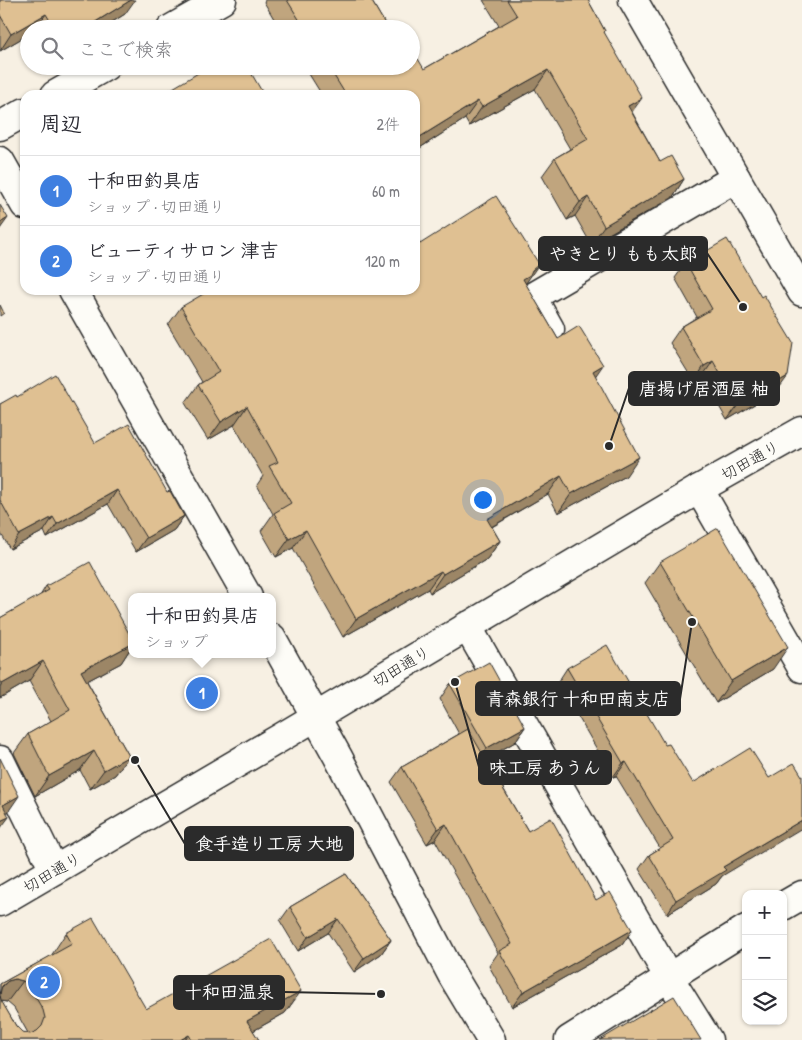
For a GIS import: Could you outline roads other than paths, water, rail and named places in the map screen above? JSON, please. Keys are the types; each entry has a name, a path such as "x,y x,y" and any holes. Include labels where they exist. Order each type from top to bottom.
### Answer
{"street":[{"path":"187,20 222,0"},
{"path":"633,0 802,292"},
{"path":"64,90 90,75"},
{"path":"0,126 20,115"},
{"path":"0,161 20,196"},
{"path":"551,330 532,297 736,178"},
{"path":"76,295 246,593"},
{"name":"切田通り","path":"0,902 699,489 802,431"},
{"path":"699,489 802,668"},
{"path":"467,626 668,976 708,1040"},
{"path":"276,645 452,975 491,1040"},
{"path":"0,760 54,870"},
{"path":"787,904 802,895"},
{"path":"569,1040 668,976 742,931"}],"place":[{"name":"やきとり もも太郎","path":"743,307"},
{"name":"唐揚げ居酒屋 柚","path":"609,446"},
{"name":"青森銀行 十和田南支店","path":"692,622"},
{"name":"味工房 あうん","path":"455,682"},
{"name":"十和田釣具店","path":"202,693"},
{"name":"食手造り工房 大地","path":"135,760"},
{"name":"ビューティサロン 津吉","path":"44,982"},
{"name":"十和田温泉","path":"381,994"}]}
